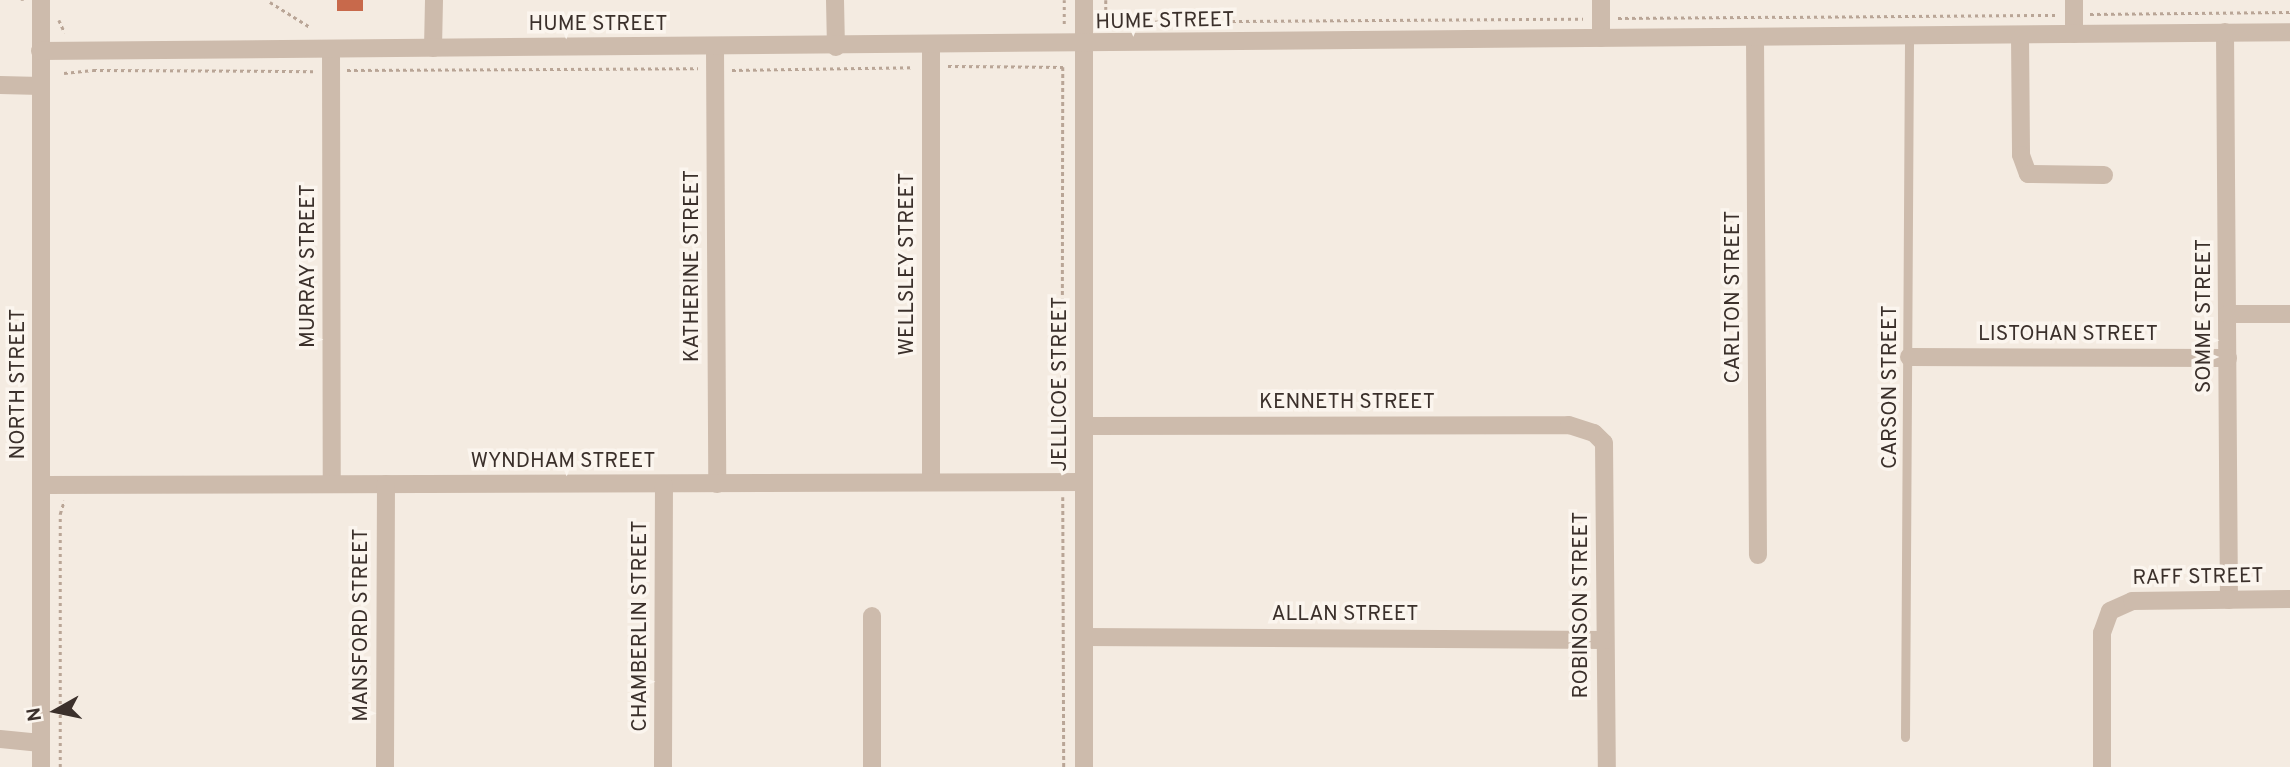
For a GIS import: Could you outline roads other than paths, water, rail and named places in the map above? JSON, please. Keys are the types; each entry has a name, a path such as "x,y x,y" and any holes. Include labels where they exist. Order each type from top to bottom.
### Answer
{"street":[{"name":"NORTH STREET","path":"41,0 41,767"},
{"path":"433,48 434,0"},
{"path":"835,0 836,47"},
{"name":"JELLICOE STREET","path":"1084,0 1084,767"},
{"path":"1601,0 1601,38"},
{"path":"2074,34 2075,7"},
{"name":"SOMME STREET","path":"2225,32 2229,600"},
{"name":"HUME STREET","path":"40,51 1084,46 2290,32"},
{"path":"2020,36 2021,155 2028,174 2104,176"},
{"name":"CARLTON STREET","path":"1755,38 1759,555"},
{"name":"WELLSLEY STREET","path":"931,47 931,482"},
{"name":"KATHERINE STREET","path":"715,48 717,484"},
{"name":"MURRAY STREET","path":"331,49 332,483"},
{"path":"0,85 40,86"},
{"path":"2227,314 2290,314"},
{"name":"LISTOHAN STREET","path":"1909,357 2228,358"},
{"name":"KENNETH STREET","path":"1084,426 1569,425 1594,433 1604,443"},
{"name":"ROBINSON STREET","path":"1604,443 1607,767"},
{"name":"WYNDHAM STREET","path":"41,485 1084,482"},
{"name":"MANSFORD STREET","path":"385,767 386,484"},
{"name":"CHAMBERLIN STREET","path":"663,767 664,485"},
{"name":"RAFF STREET","path":"2102,767 2102,634 2110,611 2132,601 2290,599"},
{"path":"872,616 872,767"},
{"name":"ALLAN STREET","path":"1084,637 1605,640"},
{"path":"0,738 41,743"}],"lane":[{"name":"CARSON STREET","path":"1905,737 1909,37"}]}
